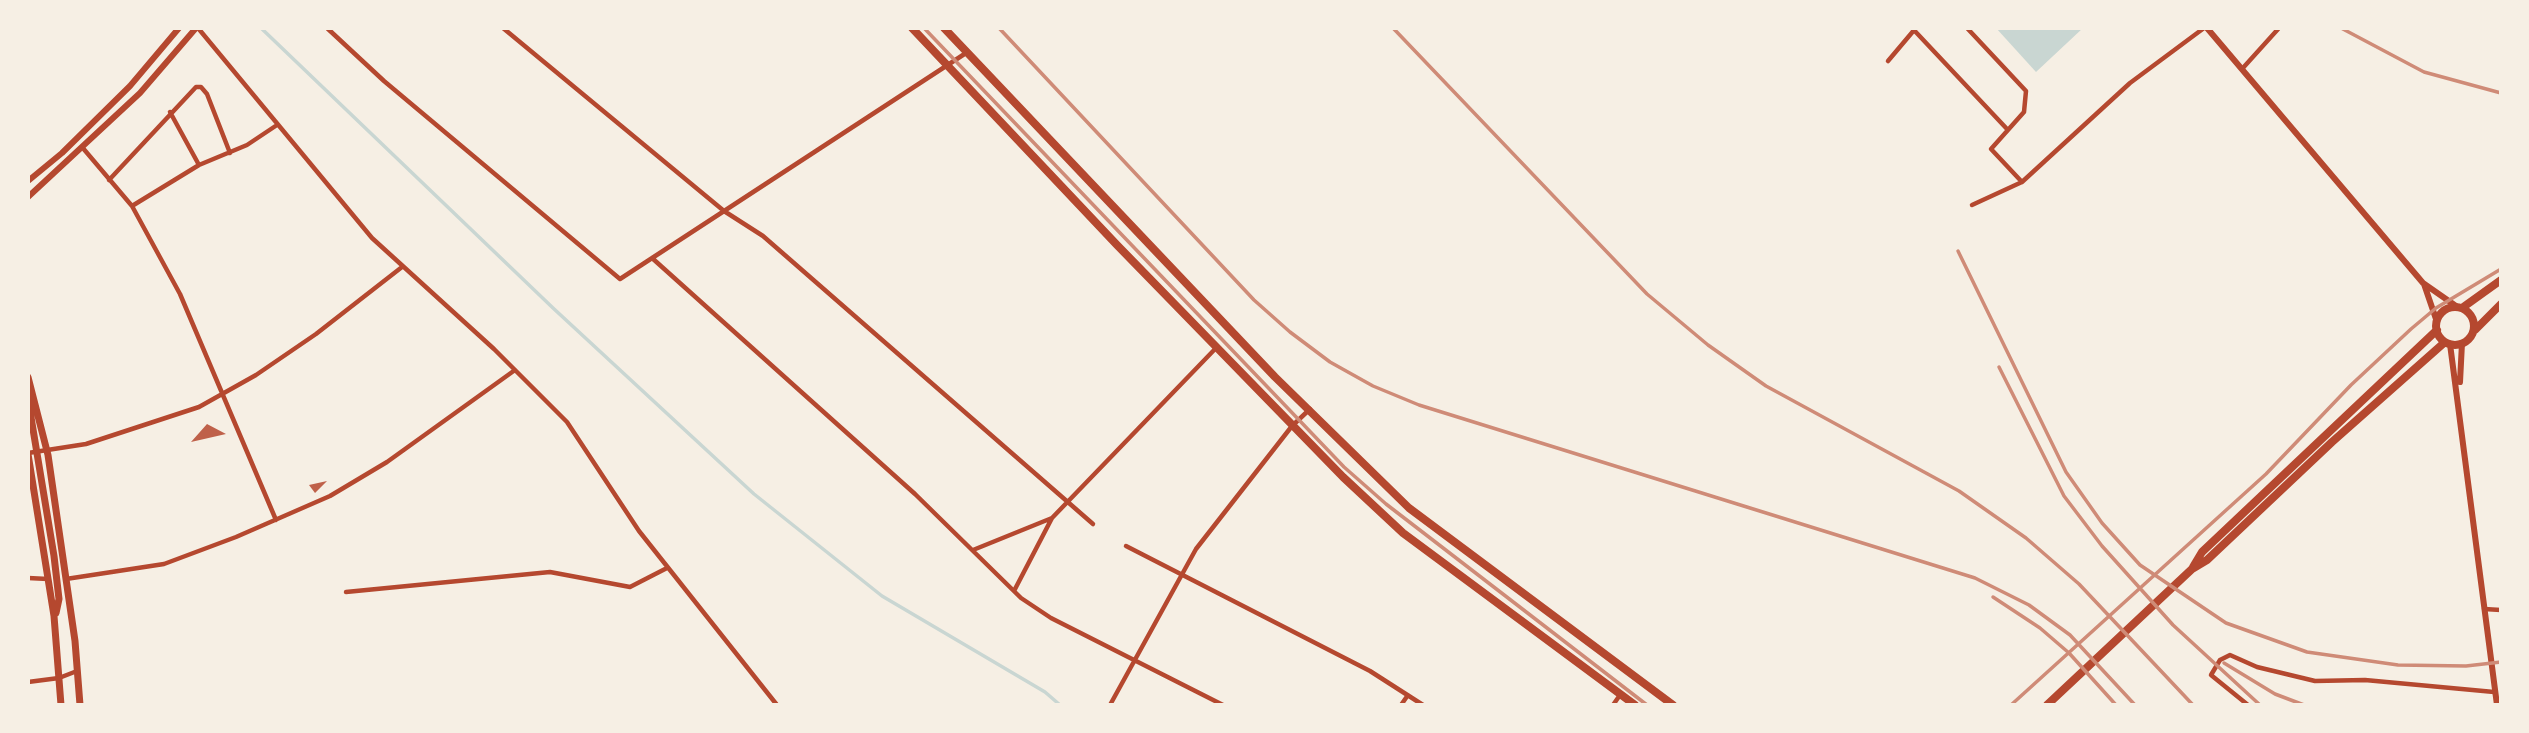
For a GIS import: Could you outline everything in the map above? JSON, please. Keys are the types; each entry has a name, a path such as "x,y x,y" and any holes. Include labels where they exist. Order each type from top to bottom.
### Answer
{"main road":[{"path":"912,28 1216,348 1403,533 1635,705"},
{"path":"944,28 1275,377 1311,408 1409,508 1674,705"},
{"path":"2192,569 2202,552 2437,326 2445,309 2459,307 2501,280"},
{"path":"2047,705 2332,442 2448,343 2462,343 2501,304"},
{"path":"2459,307 2472,317 2475,330"},
{"path":"2437,326 2448,343"},
{"path":"28,377 47,450 72,621 80,705"},
{"path":"28,399 40,458 61,705"},
{"path":"28,453 52,579 72,621"},
{"path":"55,621 59,598"}],"street":[{"path":"28,181 62,153 130,86 179,28"},
{"path":"28,197 139,93 197,28 372,238 515,370 567,422 639,531 777,705"},
{"path":"327,28 393,89 620,279 967,52"},
{"path":"503,28 724,211 763,236 1093,524"},
{"path":"1967,28 2026,91 2025,112 1991,149 2022,182"},
{"path":"1972,205 2022,182 2130,83 2205,28 2423,283 2459,307"},
{"path":"2241,70 2279,28"},
{"path":"1888,61 1914,29 2007,129"},
{"path":"109,180 193,88 201,86 213,108 230,153"},
{"path":"170,112 199,165"},
{"path":"132,206 199,165 230,153 277,125"},
{"path":"82,147 132,206 180,294 276,520"},
{"path":"652,258 915,494 1014,591 1051,618 1223,705"},
{"path":"28,453 86,444 131,432 199,407 316,334 402,267"},
{"path":"2423,283 2437,326"},
{"path":"2448,343 2459,395 2497,705"},
{"path":"2459,395 2462,343"},
{"path":"1014,591 1052,518 1216,348"},
{"path":"66,579 164,564 330,496 387,462 515,370"},
{"path":"1110,705 1196,549 1292,426 1311,408"},
{"path":"973,550 1052,518"},
{"path":"1126,546 1370,671 1423,705"},
{"path":"346,592 550,572 629,587 667,568"},
{"path":"28,578 52,579"},
{"path":"2484,609 2501,610"},
{"path":"2248,705 2211,676 2220,660 2230,655 2258,667 2315,681 2365,680 2494,692"},
{"path":"28,682 59,678 77,671"},
{"path":"1401,705 1408,695"},
{"path":"1613,705 1620,695"}],"shaded area":[{"path":"1996,28 2083,28 2036,72"}],"building":[{"path":"207,424 226,434 191,442"},
{"path":"327,481 315,493 309,485"}],"waterway":[{"path":"261,28 553,308 754,494 882,596 1045,692 1060,705"}],"railway":[{"path":"924,28 1344,467 1386,504 1647,705"},
{"path":"999,28 1254,300 1330,362 1373,386 1419,405 1975,578 2029,605 2070,635 2135,705"},
{"path":"1393,28 1647,294 1708,345 1766,386 1959,491 2026,538 2079,584 2193,705"},
{"path":"2341,28 2424,72 2501,93"},
{"path":"1958,251 2066,472 2102,523 2140,565 2226,623 2307,652 2398,665 2466,666 2501,662"},
{"path":"2011,705 2266,474 2351,385 2411,329 2436,308 2501,269"},
{"path":"1999,367 2064,496 2102,546 2173,625 2260,705"},
{"path":"1993,597 2040,628 2069,653 2116,705"},
{"path":"2224,663 2275,694 2304,705"}]}
